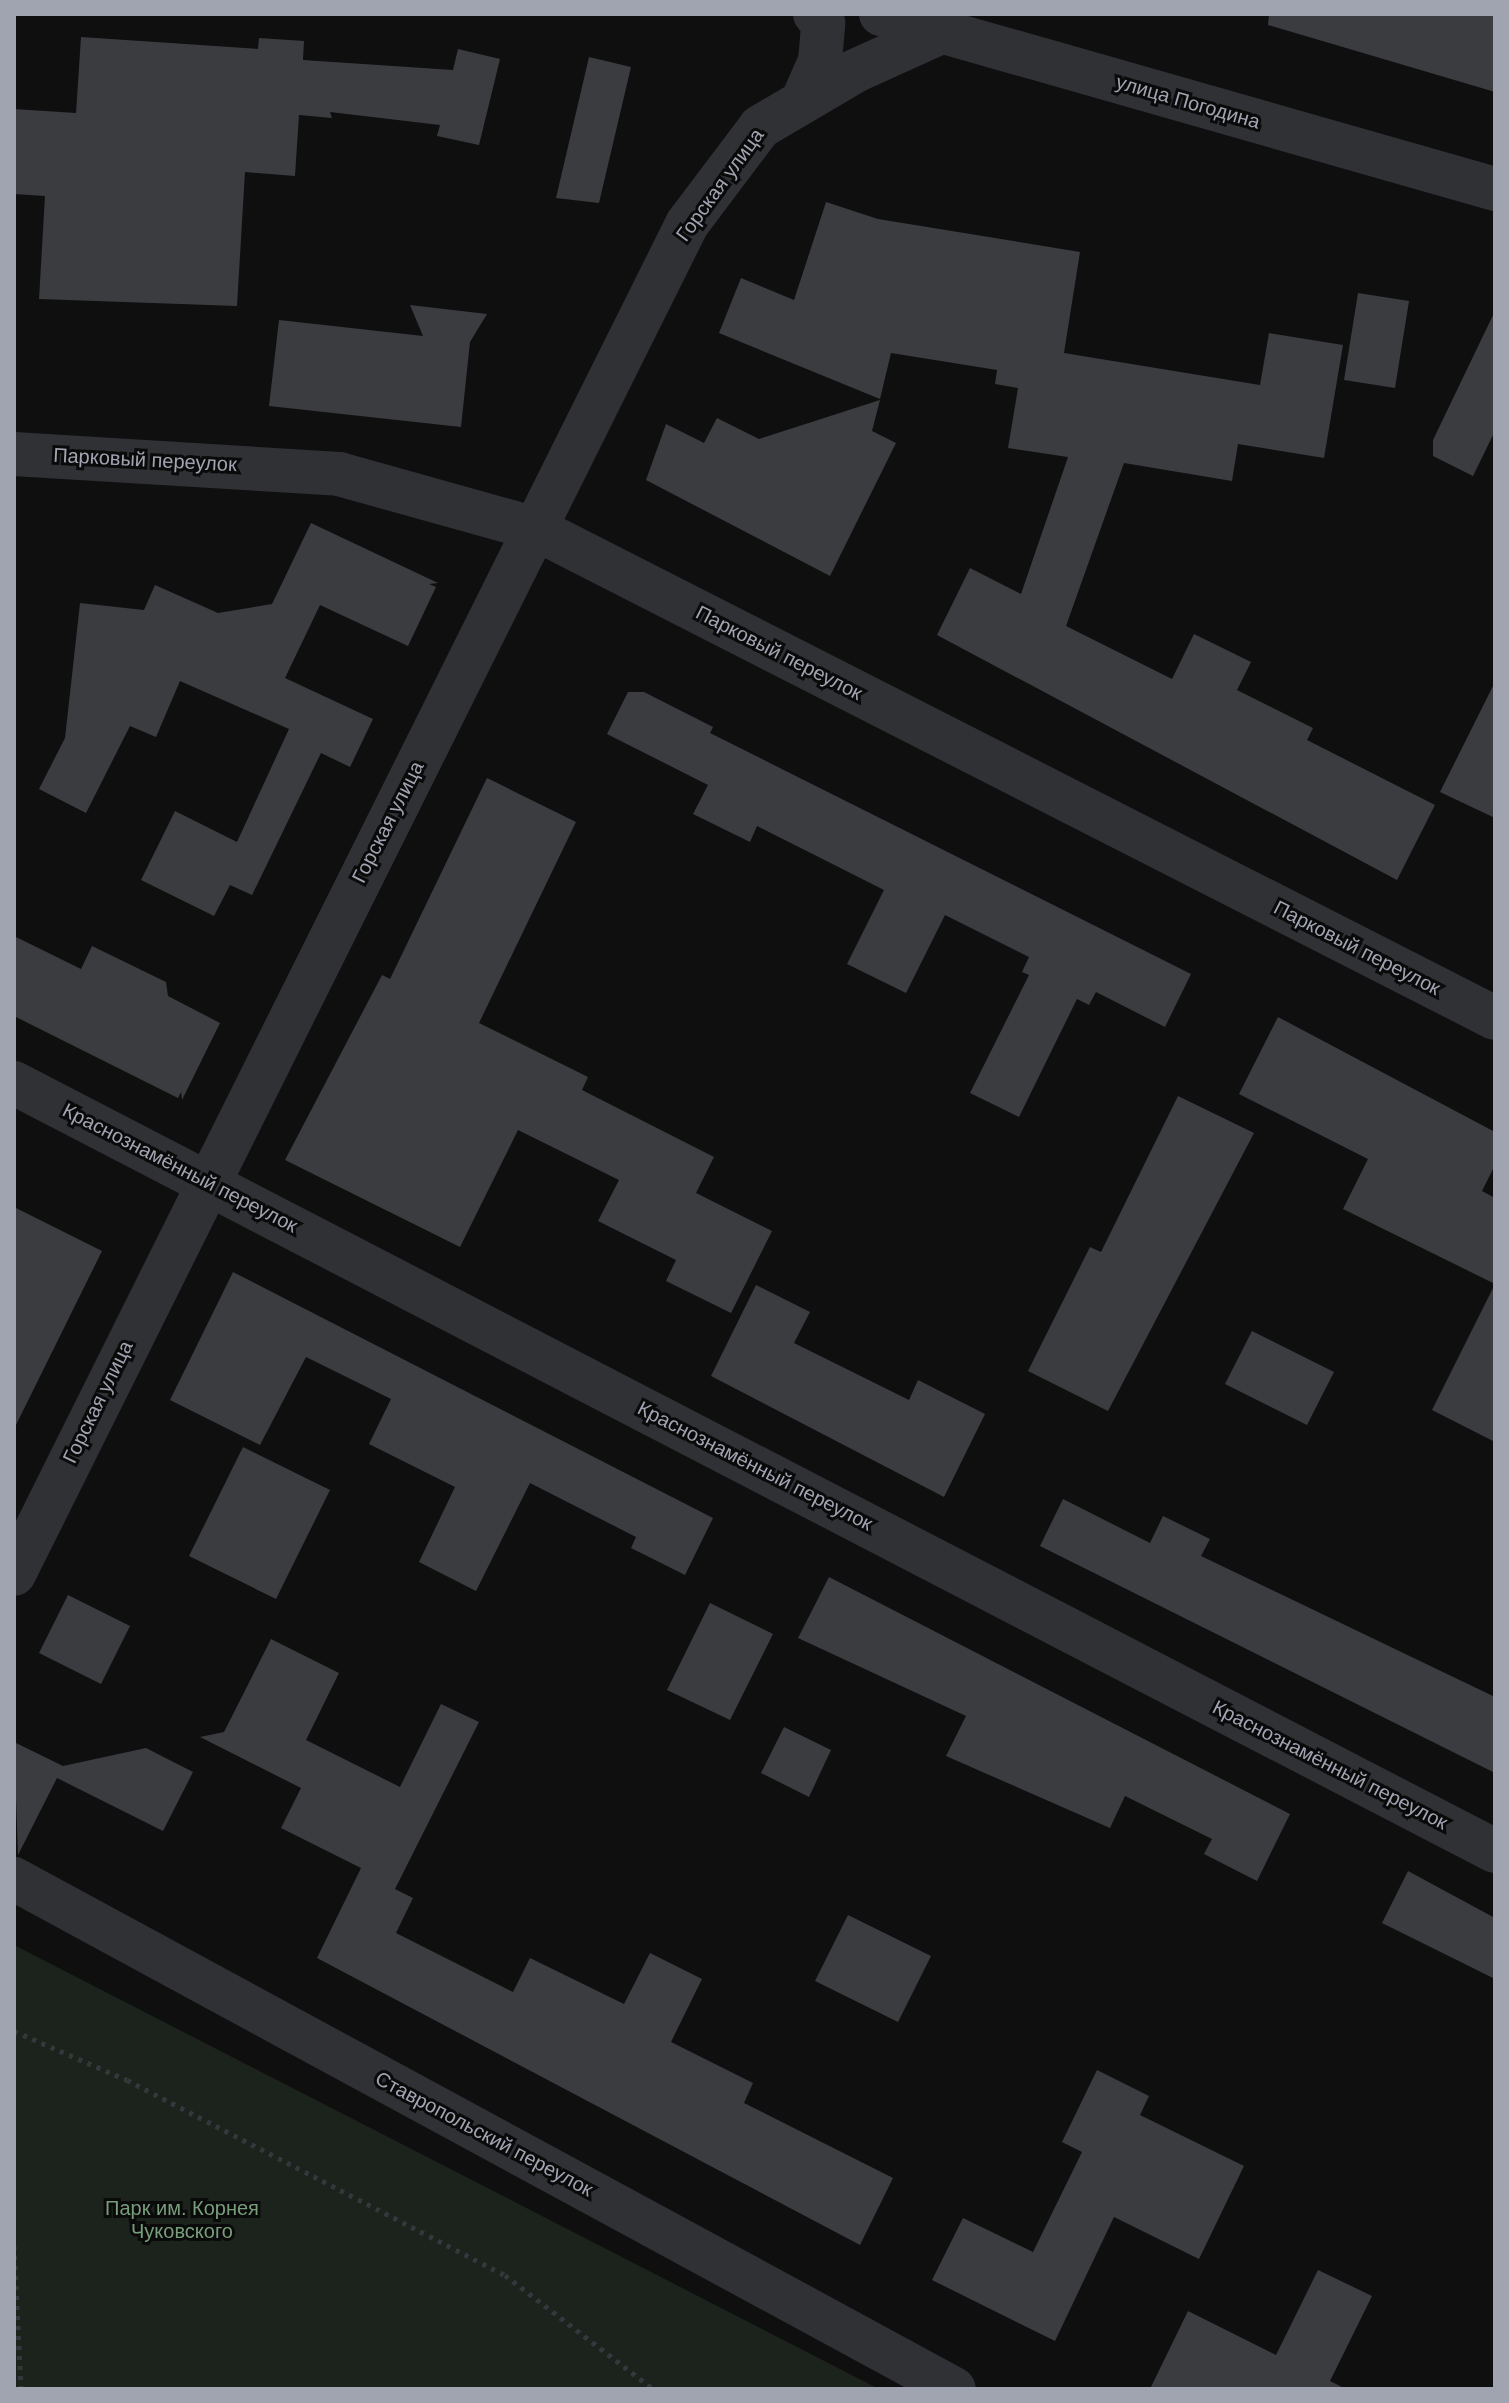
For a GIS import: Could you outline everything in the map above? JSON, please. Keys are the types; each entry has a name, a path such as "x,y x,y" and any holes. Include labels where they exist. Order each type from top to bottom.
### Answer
{"street":[{"path":"802,102 820,61 823,23 815,14"},
{"name":"улица Погодина","path":"881,14 1495,189"},
{"name":"Горская улица","path":"14,1574 206,1181 687,224 760,127 802,102 941,32"},
{"name":"Парковый переулок","path":"14,454 339,474 536,529 1495,1018"},
{"name":"Краснознамённый переулок","path":"14,1083 1495,1851"},
{"name":"Ставропольский переулок","path":"14,1879 954,2389"}],"path":[{"path":"14,2031 127,2080 505,2275 653,2389"},
{"path":"14,2246 21,2389"}],"green space":[{"name":"Парк им. Корнея Чуковского","path":"14,1945 879,2389 14,2389"}],"building":[{"path":"1269,14 1495,14 1495,92 1268,25"},
{"path":"81,37 258,49 259,38 304,41 303,60 453,70 458,49 500,59 479,145 437,136 440,125 330,112 332,118 299,115 295,176 245,172 237,306 39,299 45,196 14,194 14,109 76,113"},
{"path":"589,57 631,67 599,203 556,198"},
{"path":"826,202 878,219 1080,252 1064,353 1260,385 1269,333 1343,345 1324,458 1238,444 1232,481 1124,463 1066,626 1172,679 1194,634 1251,662 1237,690 1313,728 1307,740 1435,805 1397,880 937,635 970,568 1021,594 1068,457 1008,448 1018,388 995,384 997,370 891,353 880,399 719,333 741,278 794,300"},
{"path":"1358,293 1409,301 1395,388 1344,380"},
{"path":"410,305 487,314 470,342 461,427 269,406 279,320 423,336"},
{"path":"1495,311 1495,431 1473,476 1433,456 1433,440"},
{"path":"880,400 872,431 896,443 830,576 646,480 666,424 704,443 717,418 759,439"},
{"path":"311,523 438,583 429,584 436,587 408,646 320,605 285,678 373,719 350,767 321,753 252,895 230,885 214,916 141,880 175,811 237,842 289,729 180,681 156,737 130,726 86,813 39,789 65,738 80,603 144,610 155,585 218,613 272,604"},
{"path":"1495,682 1495,818 1440,792"},
{"path":"628,692 644,692 713,727 710,733 1191,974 1165,1027 1096,992 1089,1005 1077,999 1019,1117 970,1093 1029,975 1022,972 1029,957 945,915 906,993 847,964 884,890 757,826 750,842 693,814 708,785 607,734"},
{"path":"487,778 576,822 479,1023 588,1077 582,1090 714,1157 696,1193 772,1231 731,1313 666,1281 676,1260 598,1221 619,1180 518,1130 460,1247 285,1160 382,975 390,979"},
{"path":"14,936 81,969 92,946 166,982 168,996 220,1023 182,1100 181,1092 178,1098 14,1016"},
{"path":"1278,1017 1495,1132 1495,1165 1482,1191 1495,1198 1495,1284 1343,1209 1368,1159 1239,1094"},
{"path":"1178,1096 1254,1133 1108,1411 1028,1371 1090,1247 1101,1252"},
{"path":"14,1207 102,1251 14,1429"},
{"path":"233,1272 713,1518 685,1575 631,1548 636,1537 530,1483 476,1591 419,1562 455,1487 369,1444 391,1399 306,1357 260,1445 170,1400"},
{"path":"1495,1284 1495,1442 1432,1410"},
{"path":"756,1285 810,1312 794,1343 909,1400 918,1380 985,1414 944,1497 711,1376"},
{"path":"1252,1331 1334,1372 1307,1425 1225,1384"},
{"path":"243,1447 330,1490 276,1599 189,1556"},
{"path":"1063,1499 1150,1543 1163,1516 1210,1539 1201,1556 1495,1697 1495,1773 1040,1546"},
{"path":"829,1577 1290,1814 1257,1881 1204,1854 1212,1839 1125,1796 1110,1828 946,1756 966,1716 798,1638"},
{"path":"68,1595 130,1626 101,1684 39,1653"},
{"path":"710,1603 773,1634 730,1720 667,1690"},
{"path":"271,1639 339,1673 306,1740 400,1787 441,1704 479,1722 395,1889 413,1898 396,1933 513,1992 530,1958 624,2004 650,1953 702,1979 671,2042 753,2083 744,2103 893,2178 860,2245 317,1958 361,1868 281,1828 301,1788 200,1737 224,1732"},
{"path":"784,1727 831,1750 809,1797 761,1773"},
{"path":"14,1742 63,1766 146,1748 193,1772 163,1831 57,1778 18,1855"},
{"path":"1408,1871 1495,1918 1495,1979 1382,1923"},
{"path":"848,1915 931,1956 898,2022 815,1981"},
{"path":"1097,2070 1149,2096 1140,2115 1244,2166 1199,2259 1114,2217 1055,2341 932,2280 963,2218 1033,2252 1082,2152 1062,2142"},
{"path":"1318,2270 1372,2296 1330,2381 1346,2389 1150,2389 1188,2311 1276,2355"}]}
